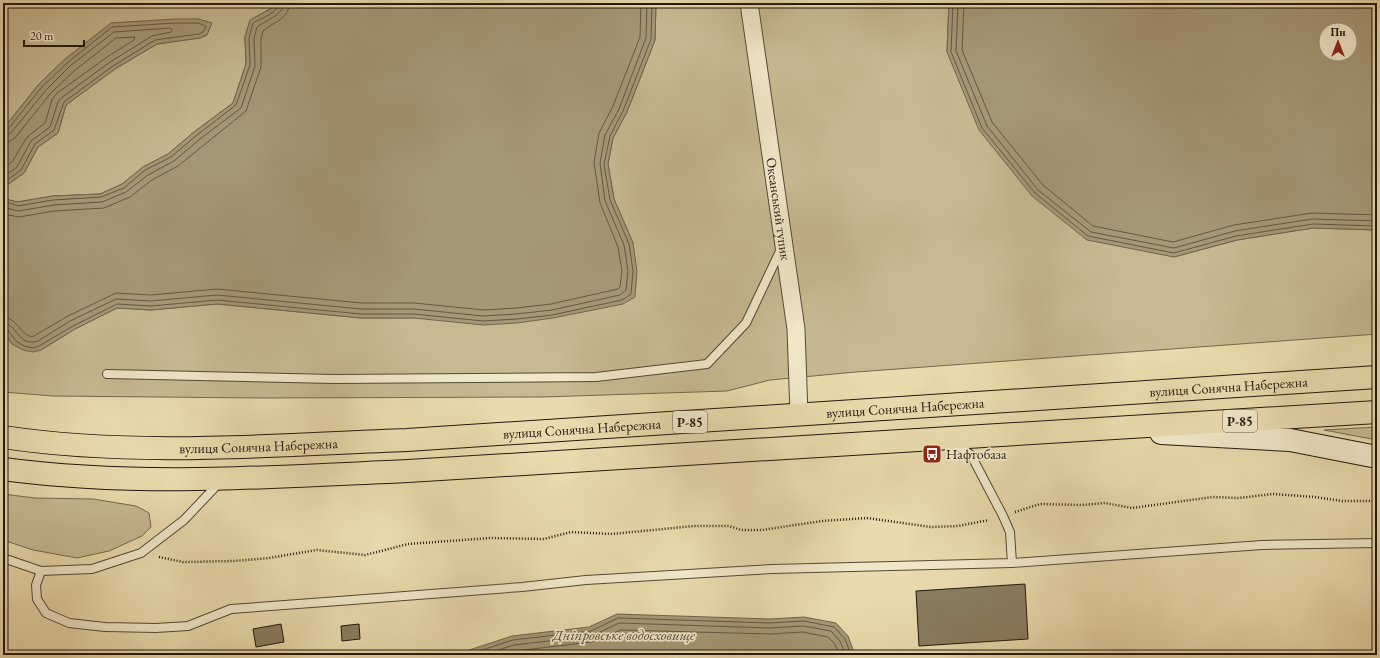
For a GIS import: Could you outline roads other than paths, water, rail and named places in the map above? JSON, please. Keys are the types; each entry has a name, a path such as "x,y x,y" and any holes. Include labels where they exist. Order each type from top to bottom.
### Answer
{"main road":[{"name":"вулиця Сонячна Набережна","path":"3,437 37,442 126,447 273,445 407,440 1377,378"},
{"name":"Р-85","path":"3,469 78,477 124,479 222,479 416,470 1377,412"},
{"path":"1102,429 1290,440 1377,457"}],"street":[{"name":"Океанський тупик","path":"749,3 796,329 799,415"}],"lane":[{"path":"107,374 334,379 596,377 708,364 746,323 784,243"},
{"path":"946,438 971,456 1003,516 1010,532 1012,563"},
{"path":"3,558 41,571 92,569 141,553 184,520 222,479"},
{"path":"41,571 36,585 37,600 46,613 69,623 105,627 156,628 188,626 231,609 522,587 586,580 772,569 1012,563 1262,545 1377,543"}],"water":[{"path":"276,3 656,3 655,40 627,112 613,138 608,164 614,199 633,243 637,271 635,297 623,304 553,318 517,323 483,325 414,318 361,318 217,304 151,310 117,308 75,329 41,350 33,352 23,350 12,344 3,330 3,193 6,199 17,202 53,196 100,194 122,184 143,167 168,154 194,132 233,103 246,64 245,37 250,20 272,8"},
{"path":"949,3 1377,3 1377,230 1313,228 1237,240 1174,257 1087,240 1032,196 979,130 947,52"},
{"path":"199,19 212,23 207,35 200,38 157,44 115,69 66,105 58,133 38,147 24,173 3,188 3,129 39,84 64,60 111,23"},
{"name":"Дніпровське водосховище","path":"617,614 770,619 804,617 836,623 848,636 855,655 454,655 512,636 589,627"},
{"path":"65,650 66,655 40,655 40,653"}],"place":[{"name":"Нафтобаза","path":"932,454"}]}
